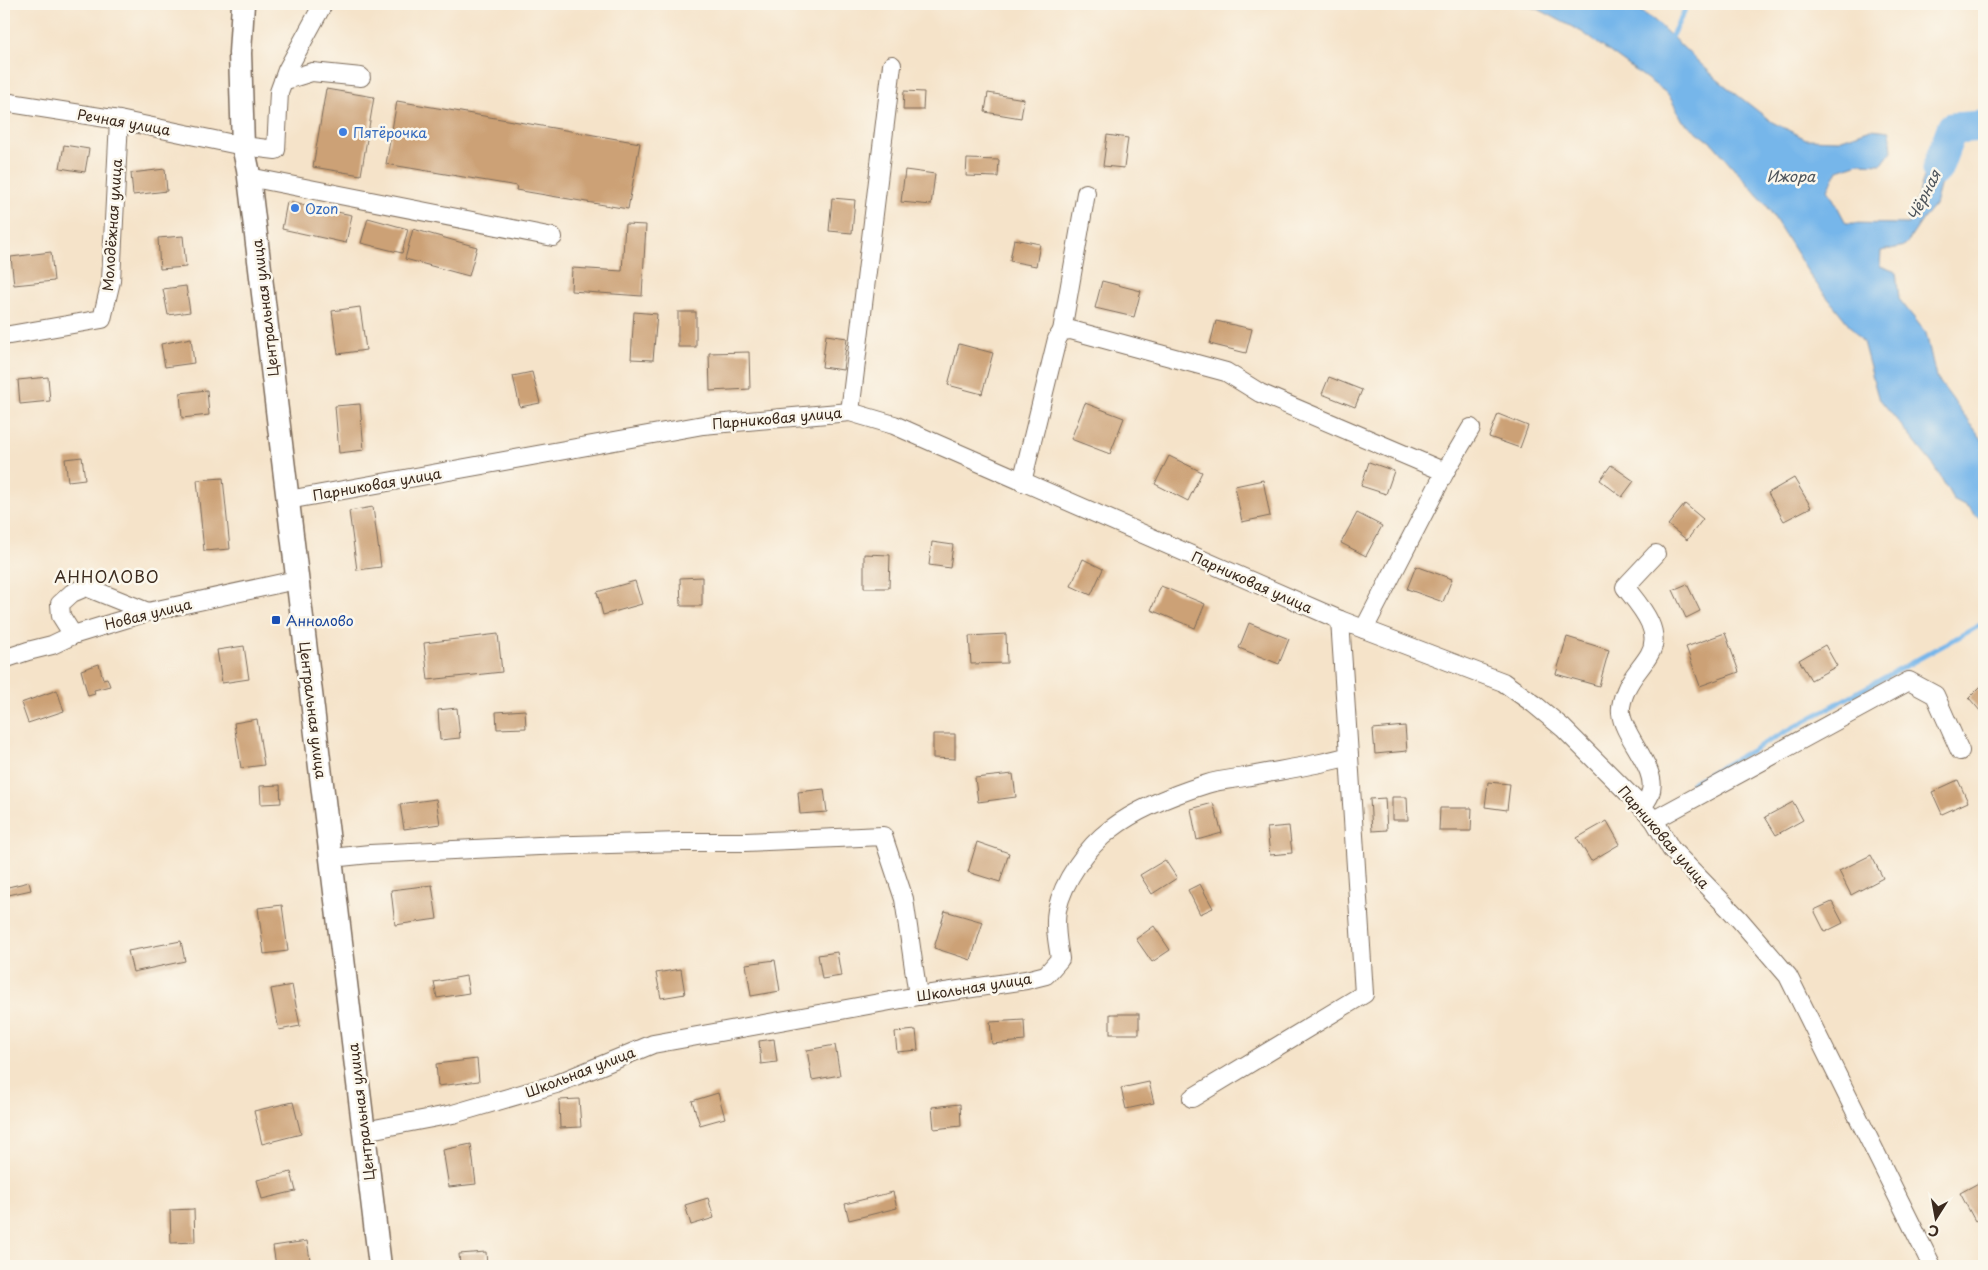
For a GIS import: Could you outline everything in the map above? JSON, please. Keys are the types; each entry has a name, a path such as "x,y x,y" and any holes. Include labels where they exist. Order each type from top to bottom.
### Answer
{"main road":[{"name":"Центральная улица","path":"243,4 240,54 244,146 380,1266"}],"street":[{"path":"283,80 323,4"},
{"path":"850,412 892,65"},
{"path":"283,80 312,72 361,77"},
{"name":"Речная улица","path":"4,102 119,120 244,146 276,150 279,92 283,80"},
{"name":"Молодёжная улица","path":"4,336 102,319 111,281 119,120"},
{"path":"249,177 553,237"},
{"path":"1022,482 1057,338 1062,331 1086,193"},
{"path":"1062,331 1071,330 1226,372 1267,396 1445,472"},
{"name":"Парниковая улица","path":"288,500 703,424 850,412 894,426 1340,620 1503,682 1563,728 1642,807 1654,820 1671,849 1739,919 1788,976 1932,1266"},
{"path":"1364,629 1445,472 1470,428"},
{"path":"1642,807 1651,794 1651,776 1629,736 1621,713 1622,699 1628,685 1650,653 1654,642 1653,632 1642,607 1625,587 1656,554"},
{"name":"Новая улица","path":"4,660 52,645 73,635 148,612 296,580"},
{"path":"73,635 61,616 60,604 72,593 86,587 148,612"},
{"path":"1192,1098 1364,994 1340,620"},
{"path":"1654,820 1909,681 1935,695 1960,751"},
{"name":"Школьная улица","path":"364,1131 453,1114 556,1084 653,1044 1046,975 1060,959 1056,933 1057,910 1064,891 1090,849 1111,828 1163,800 1209,783 1325,763 1349,756"},
{"path":"331,858 370,854 539,846 745,842 883,836 904,899 918,996"}],"water":[{"name":"Ижора","path":"1514,4 1629,4 1654,20 1718,80 1772,122 1806,139 1839,140 1871,129 1890,131 1892,151 1882,164 1859,163 1838,170 1828,189 1846,223 1908,224 1934,149 1952,128 1945,167 1935,205 1905,246 1881,251 1880,266 1896,272 1899,299 1926,333 1936,377 1984,442 1984,524 1968,507 1953,499 1935,467 1878,397 1863,342 1811,277 1767,206 1713,144 1683,121 1668,94 1582,32 1536,8"}],"building":[{"name":"Пятёрочка","path":"326,89 374,97 361,175 313,167"},
{"path":"904,91 924,92 923,110 903,110"},
{"path":"988,93 1024,99 1021,118 985,112"},
{"path":"397,101 640,143 628,209 516,190 517,186 386,164"},
{"path":"1107,135 1128,138 1124,168 1103,166"},
{"path":"64,145 89,149 85,172 60,168"},
{"path":"967,159 999,160 998,177 966,176"},
{"path":"165,169 167,191 133,195 131,173"},
{"path":"905,170 935,174 931,205 901,202"},
{"path":"832,198 855,200 852,233 829,231"},
{"path":"287,202 352,215 346,243 282,229"},
{"path":"368,218 408,229 402,253 361,243"},
{"path":"625,224 646,225 642,296 571,291 572,268 622,271"},
{"path":"413,229 477,247 469,276 405,259"},
{"path":"183,236 186,267 160,269 158,238"},
{"path":"1014,239 1040,244 1036,266 1010,261"},
{"path":"51,252 54,281 14,285 11,257"},
{"path":"1102,281 1141,291 1134,317 1095,308"},
{"path":"186,286 190,312 168,315 163,289"},
{"path":"360,307 366,350 338,354 332,311"},
{"path":"634,312 657,314 653,360 631,359"},
{"path":"678,312 696,312 696,347 678,347"},
{"path":"1216,321 1252,329 1246,353 1210,344"},
{"path":"826,335 847,338 843,370 822,367"},
{"path":"191,338 194,363 165,367 161,344"},
{"path":"959,344 993,353 982,394 948,385"},
{"path":"749,352 750,389 710,391 709,353"},
{"path":"532,372 540,403 520,407 513,376"},
{"path":"48,377 50,401 20,404 18,380"},
{"path":"1329,377 1362,390 1355,407 1322,394"},
{"path":"207,390 209,415 182,418 180,393"},
{"path":"1085,403 1124,418 1110,454 1071,439"},
{"path":"360,404 364,450 339,453 335,406"},
{"path":"1498,414 1528,426 1520,448 1489,437"},
{"path":"1169,456 1202,472 1188,501 1155,484"},
{"path":"82,457 85,479 68,481 65,459"},
{"path":"1369,462 1394,471 1386,494 1361,486"},
{"path":"1611,465 1634,481 1622,497 1600,480"},
{"path":"223,478 230,549 204,551 197,480"},
{"path":"1794,478 1811,507 1784,521 1768,493"},
{"path":"1263,480 1270,516 1242,522 1235,486"},
{"path":"1685,504 1703,519 1687,540 1668,525"},
{"path":"373,507 381,567 357,570 349,511"},
{"path":"1357,513 1382,526 1366,556 1341,543"},
{"path":"932,542 953,545 950,568 929,565"},
{"path":"864,554 890,555 889,588 864,588"},
{"path":"1083,559 1103,569 1091,595 1071,586"},
{"path":"1416,566 1452,579 1443,602 1407,589"},
{"path":"702,577 702,606 681,606 680,578"},
{"path":"635,581 642,604 603,615 597,592"},
{"path":"1687,584 1700,611 1686,618 1673,590"},
{"path":"1161,586 1205,604 1195,628 1151,610"},
{"path":"1249,623 1289,639 1279,664 1239,648"},
{"path":"1725,633 1739,672 1700,686 1686,647"},
{"path":"498,634 502,672 428,680 424,643"},
{"path":"1006,634 1007,663 971,664 969,636"},
{"path":"1567,637 1609,650 1599,686 1556,674"},
{"path":"1825,645 1837,666 1811,680 1799,660"},
{"path":"244,646 249,679 222,683 217,650"},
{"path":"99,664 103,679 107,678 110,686 94,690 95,694 88,696 81,670"},
{"path":"1982,685 1984,687 1984,709 1981,712 1969,698"},
{"path":"57,690 64,711 28,723 21,703"},
{"path":"457,708 460,738 440,740 438,710"},
{"path":"525,710 526,728 497,729 496,712"},
{"path":"257,719 264,765 241,768 234,723"},
{"path":"1405,726 1407,751 1375,754 1373,729"},
{"path":"933,734 955,734 955,759 933,758"},
{"path":"1013,774 1016,797 978,802 975,778"},
{"path":"1958,780 1968,802 1942,814 1932,792"},
{"path":"1488,782 1510,784 1507,810 1485,807"},
{"path":"280,785 281,803 261,804 260,786"},
{"path":"824,789 827,812 800,814 798,792"},
{"path":"1392,797 1407,797 1408,820 1392,820"},
{"path":"1385,798 1387,830 1372,831 1370,799"},
{"path":"436,799 440,824 404,829 400,804"},
{"path":"1793,802 1803,820 1776,835 1765,817"},
{"path":"1213,803 1222,833 1197,840 1191,809"},
{"path":"1440,808 1472,808 1471,831 1439,831"},
{"path":"1607,821 1620,844 1591,861 1577,838"},
{"path":"1289,826 1292,853 1270,855 1267,828"},
{"path":"977,842 1009,853 1000,882 968,872"},
{"path":"1871,855 1883,878 1851,895 1839,871"},
{"path":"1165,860 1177,878 1152,894 1140,875"},
{"path":"29,882 31,890 4,896 4,888"},
{"path":"1200,884 1213,908 1200,914 1188,890"},
{"path":"432,885 437,919 395,925 391,890"},
{"path":"1832,902 1843,923 1825,932 1814,910"},
{"path":"282,905 288,951 264,954 258,908"},
{"path":"945,911 983,922 971,960 934,948"},
{"path":"1154,926 1170,950 1152,962 1136,939"},
{"path":"181,941 185,961 133,972 128,951"},
{"path":"837,952 841,976 822,979 818,955"},
{"path":"775,960 780,991 751,996 746,964"},
{"path":"681,969 685,994 661,998 656,973"},
{"path":"466,976 469,993 437,998 434,982"},
{"path":"292,985 300,1026 279,1030 271,989"},
{"path":"1110,1014 1139,1014 1139,1034 1110,1034"},
{"path":"1024,1020 1025,1041 992,1044 990,1022"},
{"path":"916,1030 918,1050 897,1052 895,1032"},
{"path":"774,1039 777,1062 761,1064 759,1041"},
{"path":"835,1045 840,1075 812,1080 807,1050"},
{"path":"477,1059 479,1081 438,1086 436,1064"},
{"path":"1149,1082 1154,1103 1126,1109 1121,1088"},
{"path":"718,1093 725,1118 700,1125 692,1101"},
{"path":"579,1099 581,1127 560,1128 559,1100"},
{"path":"293,1102 301,1134 262,1144 254,1111"},
{"path":"960,1104 961,1126 934,1129 932,1107"},
{"path":"471,1144 476,1184 449,1187 443,1150"},
{"path":"291,1172 296,1191 262,1199 257,1180"},
{"path":"1984,1180 1984,1216 1975,1221 1960,1193"},
{"path":"893,1192 897,1208 849,1220 845,1204"},
{"path":"708,1198 714,1218 691,1225 685,1205"},
{"path":"194,1209 195,1242 171,1243 170,1210"},
{"path":"307,1241 311,1266 276,1266 273,1246"},
{"path":"486,1252 487,1266 460,1266 459,1254"}],"waterway":[{"path":"1669,41 1688,4"},
{"name":"Чёрная","path":"1937,169 1952,128 1984,126"},
{"path":"1692,783 1984,623"}],"place":[{"name":"Пятёрочка","path":"343,132"},
{"name":"Ozon","path":"295,208"},
{"name":"Аннолово","path":"276,620"}],"district":[{"name":"АННОЛОВО","path":"107,576"}]}
